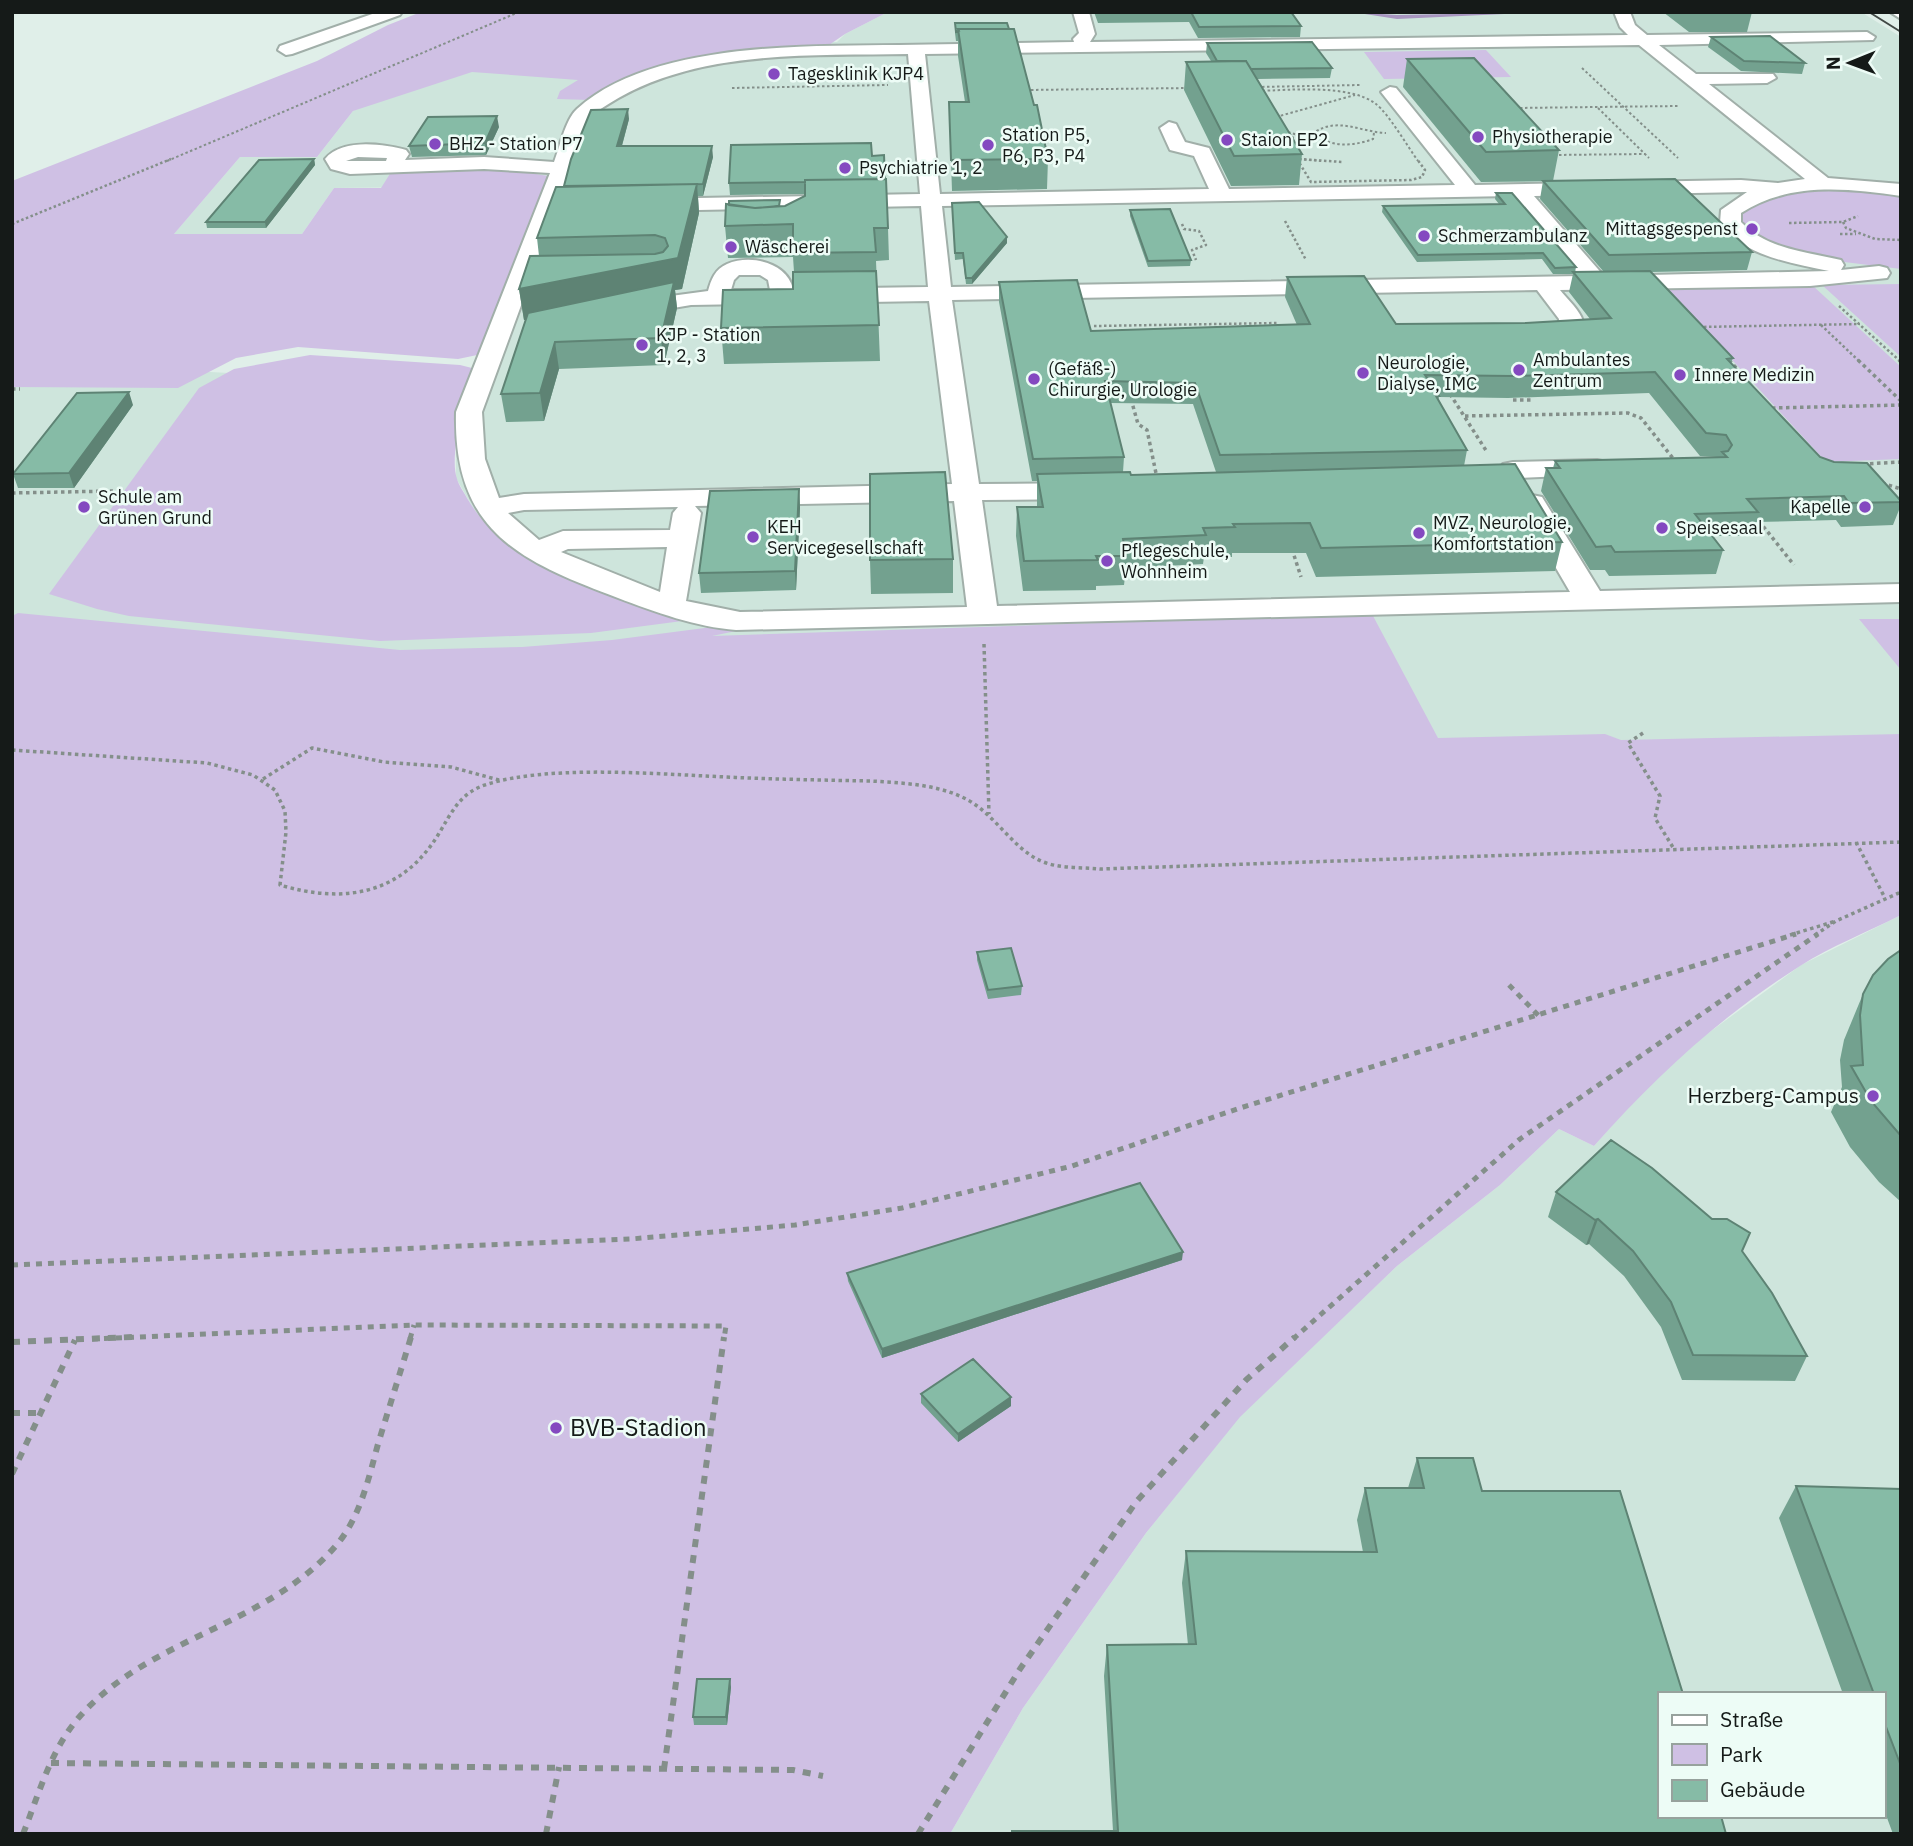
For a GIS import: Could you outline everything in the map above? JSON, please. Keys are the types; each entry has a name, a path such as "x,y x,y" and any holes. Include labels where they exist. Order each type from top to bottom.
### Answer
{"lane":[{"path":"286,50 394,12"},
{"path":"1622,12 1628,27 1643,40 1825,185"},
{"path":"1083,47 1081,39 1087,34 1087,22"},
{"path":"1254,26 1266,44"},
{"path":"1867,37 774,52 707,62 656,75 604,97 582,114 559,168 469,412 467,442 473,473 490,508 506,530 538,551 579,571 665,603 721,620 1901,593"},
{"path":"916,49 940,294 983,615"},
{"path":"1693,79 1767,78"},
{"path":"1390,92 1470,191"},
{"path":"1169,128 1177,146 1202,152 1222,195"},
{"path":"393,165 484,163 559,168"},
{"path":"893,200 897,177 929,176"},
{"path":"629,205 1741,186 1779,189 1825,185 1898,186"},
{"path":"1779,189 1752,198 1731,210 1729,216 1735,230 1764,246 1790,255 1890,273"},
{"path":"1518,190 1598,283"},
{"path":"794,202 794,226"},
{"path":"546,206 574,206"},
{"path":"608,313 670,299 1810,279 1890,273"},
{"path":"519,278 547,277"},
{"path":"1505,333 1571,328 1571,319 1544,284"},
{"path":"1371,288 1385,310"},
{"path":"497,338 528,332"},
{"path":"1491,483 1513,470 1680,467"},
{"path":"1491,483 1519,482 1591,601"},
{"path":"490,508 524,502 1160,490"},
{"path":"665,603 674,597 689,498"},
{"path":"538,551 563,540 683,538"}],"path":[{"path":"12,224 298,107 519,12"},
{"path":"1577,64 1684,163"},
{"path":"721,88 920,85"},
{"path":"1247,87 1359,85"},
{"path":"1015,90 1192,88"},
{"path":"1320,90 1356,94 1376,104 1425,170 1422,177 1411,180 1311,182 1286,140 1298,135 1281,130 1258,91 1320,90"},
{"path":"1273,118 1356,94"},
{"path":"1653,99 1661,106"},
{"path":"1509,108 1661,106 1722,102"},
{"path":"1274,135 1315,135 1333,142 1352,144 1368,141 1375,136 1370,131 1347,125 1322,127 1317,129 1315,135"},
{"path":"1552,155 1645,154"},
{"path":"1270,194 1322,288"},
{"path":"1181,220 1184,229 1199,230 1206,245 1192,250 1199,270"},
{"path":"1843,222 1846,228 1866,237 1901,240"},
{"path":"1810,279 1901,362"},
{"path":"1657,282 1708,337"},
{"path":"1262,289 1283,334"},
{"path":"1086,291 1097,336"},
{"path":"1094,326 1278,323"},
{"path":"1699,327 1860,324"},
{"path":"1820,325 1901,403"},
{"path":"1726,357 1754,387"},
{"path":"1443,384 1465,416 1491,483"},
{"path":"12,389 20,389"},
{"path":"1129,392 1138,424 1147,430 1160,490"},
{"path":"1523,414 1513,400 1531,400 1530,397"},
{"path":"1781,417 1772,408 1901,403"},
{"path":"1465,416 1628,413 1641,418 1680,467"},
{"path":"1851,465 1901,462"},
{"path":"1876,481 1901,489"},
{"path":"12,493 113,491"},
{"path":"1759,522 1818,596"},
{"path":"1288,538 1305,587 1334,607"},
{"path":"983,615 989,815"},
{"path":"1643,733 1628,743 1660,796 1655,818 1674,849"},
{"path":"263,779 312,748 383,762 451,767 502,780"},
{"path":"12,750 121,755 210,763 240,769 263,779 282,799 289,826 279,869 280,885 325,896 358,894 388,885 408,872 428,850 458,799 482,785 536,776 616,775 902,784 955,794 989,815 1039,860 1063,866 1100,869 1901,842"},
{"path":"1856,842 1885,898"},
{"path":"12,1265 583,1242 751,1229 900,1209 998,1186 1153,1142 1237,1109 1836,921 1901,892"},
{"path":"918,1834 1020,1669 1136,1502 1246,1380 1520,1139 1836,921"},
{"path":"1509,985 1539,1016"},
{"path":"23,1834 51,1763 80,1715 111,1686 145,1665 277,1598 315,1566 340,1540 353,1517 369,1476 414,1325"},
{"path":"12,1342 414,1325 726,1326 664,1769"},
{"path":"12,1474 75,1340"},
{"path":"12,1413 41,1413"},
{"path":"51,1763 793,1770 822,1776"},
{"path":"547,1834 559,1767"}],"shaded area":[{"path":"888,12 1861,12 1901,37 1901,805 12,696 12,342 83,365 281,376 72,588 629,600 581,584 509,547 476,513 456,478 456,448 464,406 543,186 334,188 302,234 173,235 240,157 317,157 353,111 467,48 837,42 845,34"},
{"path":"1901,915 1901,1834 950,1834 1023,1708 1146,1533 1239,1417 1397,1266 1500,1185 1559,1129 1594,1146 1638,1096 1692,1045 1801,965"}],"green space":[{"path":"421,12 888,12 829,45 742,54 590,100 557,99 560,91 578,80 472,72 353,111 317,157 240,157 174,234 302,234 334,188 381,188 393,169 492,167 548,176 482,354 458,359 298,347 236,358 178,388 12,387 12,181 317,61 388,25"},
{"path":"1486,50 1511,77 1384,79 1364,52"},
{"path":"1834,190 1901,194 1901,269 1820,259 1774,247 1739,225 1741,209 1751,203 1786,194"},
{"path":"1901,284 1901,357 1822,285"},
{"path":"1812,285 1901,367 1901,459 1826,462 1666,288"},
{"path":"310,355 460,365 476,369 460,424 455,468 460,487 487,525 512,547 541,566 572,580 605,593 705,618 591,633 380,641 129,616 49,594 199,388 234,369"},
{"path":"18,613 400,650 522,647 612,640 720,626 765,625 712,636 1372,614 1438,738 1605,734 1621,740 1901,734 1901,915 1812,959 1743,1005 1666,1071 1594,1146 1559,1129 1500,1185 1397,1266 1240,1417 1146,1533 1023,1708 950,1834 12,1834 12,616"},
{"path":"1859,619 1901,619 1901,670"}],"building":[{"path":"1191,12 1291,12 1301,26 1199,27"},
{"path":"955,23 1007,23 1009,29 958,29 956,32"},
{"path":"958,29 1014,29 1034,105 1037,105 1048,159 951,160 949,102 969,102"},
{"path":"1770,36 1805,63 1744,61 1711,37"},
{"path":"1312,42 1332,68 1251,69 1246,61 1217,61 1207,43"},
{"path":"1474,58 1559,150 1486,152 1407,59"},
{"path":"1246,61 1302,154 1234,156 1186,62"},
{"path":"628,109 617,146 712,146 703,184 564,186 571,159 591,110"},
{"path":"497,116 485,143 409,146 428,117"},
{"path":"871,143 872,156 884,155 885,179 729,183 731,145"},
{"path":"314,159 265,222 206,222 259,160"},
{"path":"886,179 888,228 874,228 876,252 793,253 793,224 725,226 726,204 755,208 785,206 805,196 805,180"},
{"path":"1675,179 1752,252 1609,255 1543,181"},
{"path":"697,184 678,258 519,289 530,256 655,254 663,252 668,246 665,238 655,235 537,238 556,187"},
{"path":"1496,193 1512,193 1576,267 1555,268 1543,253 1418,255 1383,206 1505,204"},
{"path":"780,200 779,206 755,208 729,205 729,201"},
{"path":"979,202 1007,237 972,278 966,278 963,253 955,253 952,203"},
{"path":"1170,209 1191,260 1148,261 1130,210"},
{"path":"876,271 879,325 721,328 723,290 793,289 793,272"},
{"path":"1650,271 1733,358 1727,359 1820,457 1834,462 1867,463 1901,502 1849,503 1844,496 1747,499 1758,512 1695,514 1723,550 1615,552 1611,546 1596,547 1546,468 1560,468 1555,461 1727,457 1722,452 1728,451 1732,445 1726,435 1706,433 1655,372 1512,376 1425,375 1467,450 1220,455 1195,383 1105,381 1124,457 1033,459 999,282 1077,280 1091,331 1310,324 1287,277 1364,276 1396,324 1526,323 1611,318 1573,272"},
{"path":"674,282 661,338 555,342 540,393 501,394 528,313"},
{"path":"129,392 69,473 13,474 77,393"},
{"path":"1515,464 1562,542 1321,548 1310,523 1233,524 1235,527 1203,528 1206,535 1123,539 1126,556 1096,556 1098,560 1024,561 1017,507 1043,507 1037,474 1130,472 1131,475"},
{"path":"945,472 953,559 870,560 870,474"},
{"name":"KEH Servicegesellschaft","path":"799,489 795,571 699,573 710,491"},
{"path":"1011,948 1022,986 988,990 977,952"},
{"path":"1901,950 1901,1136 1871,1101 1851,1066 1863,1065 1860,1015 1863,994 1873,975"},
{"path":"1611,1140 1652,1168 1712,1219 1727,1219 1750,1233 1742,1251 1772,1293 1807,1356 1693,1355 1671,1302 1633,1251 1598,1219 1595,1220 1556,1192"},
{"path":"1140,1183 1183,1252 882,1349 847,1273"},
{"path":"973,1359 1011,1397 958,1434 921,1394"},
{"path":"1417,1458 1473,1458 1482,1491 1620,1491 1682,1692 1658,1692 1658,1818 1722,1818 1726,1834 1012,1834 1012,1831 1118,1831 1107,1645 1196,1644 1186,1551 1377,1552 1365,1488 1424,1488"},
{"path":"1796,1486 1901,1489 1901,1766 1885,1724 1885,1692 1873,1692"},
{"path":"697,1679 730,1679 726,1717 693,1717"}],"waterway":[{"path":"1354,12 1397,17 1544,12"}],"tram line":[{"path":"1869,12 1901,32"}],"place":[{"name":"Tagesklinik KJP4","path":"774,74"},
{"name":"Physiotherapie","path":"1478,137"},
{"name":"Staion EP2","path":"1227,140"},
{"name":"BHZ - Station P7","path":"435,144"},
{"name":"Station P5, P6, P3, P4","path":"988,145"},
{"name":"Psychiatrie 1, 2","path":"845,168"},
{"name":"Mittagsgespenst","path":"1752,229"},
{"name":"Schmerzambulanz","path":"1424,236"},
{"name":"Wäscherei","path":"731,247"},
{"name":"KJP - Station 1, 2, 3","path":"642,345"},
{"name":"Ambulantes Zentrum","path":"1519,370"},
{"name":"Neurologie, Dialyse, IMC","path":"1363,373"},
{"name":"Innere Medizin","path":"1680,375"},
{"name":"(Gefäß-) Chirurgie, Urologie","path":"1034,379"},
{"name":"Schule am Grünen Grund","path":"84,507"},
{"name":"Kapelle","path":"1865,507"},
{"name":"Speisesaal","path":"1662,528"},
{"name":"MVZ, Neurologie, Komfortstation","path":"1419,533"},
{"name":"KEH Servicegesellschaft","path":"753,537"},
{"name":"Pflegeschule, Wohnheim","path":"1107,561"},
{"name":"Herzberg-Campus","path":"1873,1096"},
{"name":"BVB-Stadion","path":"556,1428"}]}
